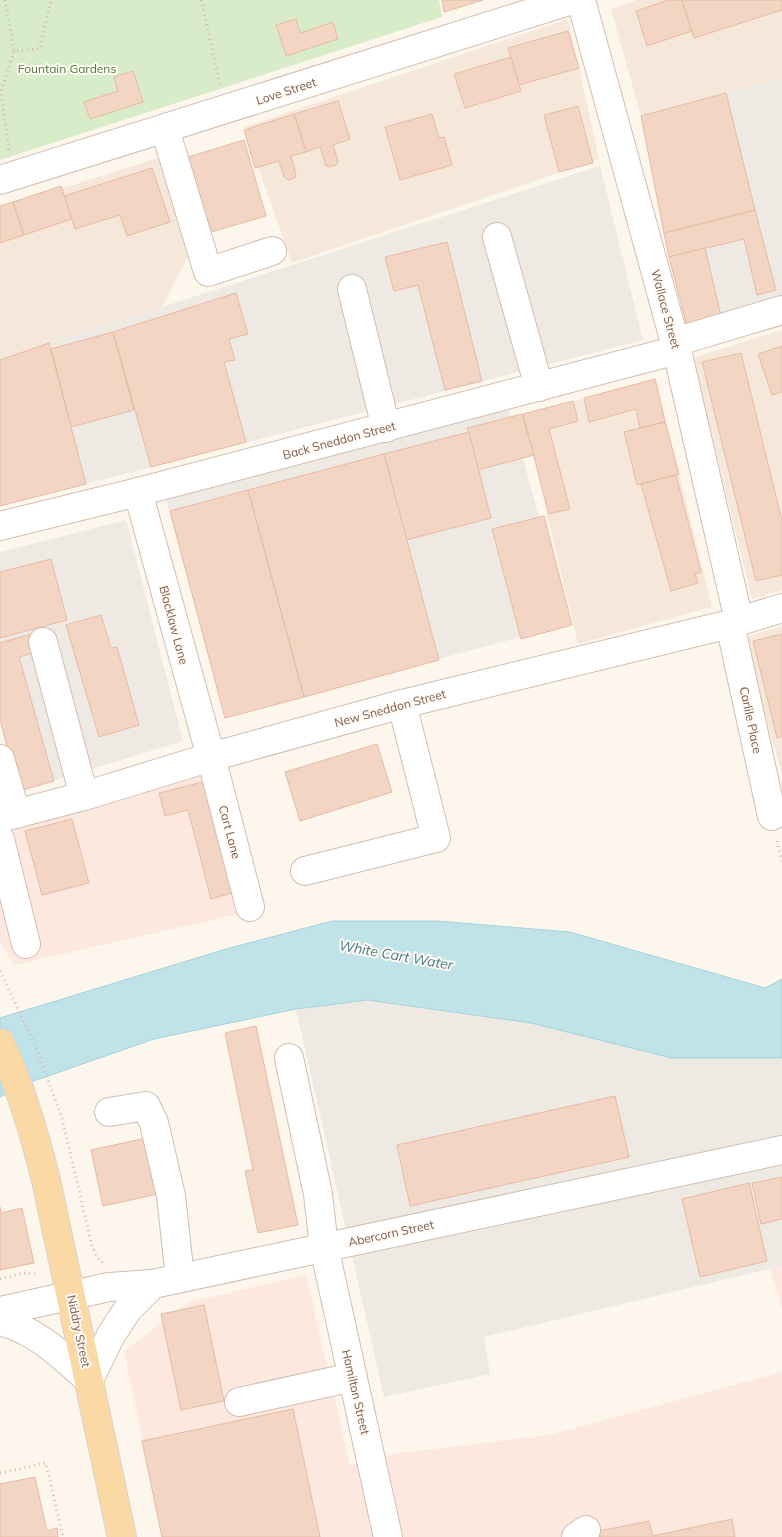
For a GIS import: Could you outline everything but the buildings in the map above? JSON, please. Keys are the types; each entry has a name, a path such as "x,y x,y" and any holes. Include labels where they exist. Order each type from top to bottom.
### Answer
{"main road":[{"name":"Niddry Street","path":"0,1043 11,1067 32,1126 72,1296 122,1537"}],"street":[{"name":"Love Street","path":"6,178 572,0"},
{"name":"Wallace Street","path":"582,0 676,346 734,623"},
{"path":"164,128 208,272 272,251"},
{"path":"497,237 539,387"},
{"path":"352,289 386,428"},
{"name":"Back Sneddon Street","path":"0,526 138,492 539,387 676,346 782,310"},
{"name":"Blacklaw Lane","path":"138,492 211,757"},
{"name":"New Sneddon Street","path":"8,816 84,796 211,757 402,704 734,623 782,608"},
{"name":"Carlile Place","path":"734,623 772,816"},
{"path":"43,642 84,796"},
{"path":"305,871 436,838 402,704"},
{"name":"Cart Lane","path":"211,757 250,907"},
{"path":"0,759 8,816"},
{"path":"0,838 26,944"},
{"name":"Hamilton Street","path":"290,1058 318,1194 324,1247 388,1537"},
{"path":"109,1112 146,1106 154,1123 170,1196 180,1278"},
{"name":"Abercorn Street","path":"0,1311 109,1287 152,1284 782,1150"},
{"path":"0,1321 35,1335 89,1380 111,1335 128,1309 152,1284"},
{"path":"239,1402 353,1377"}],"path":[{"path":"5,0 14,51 1,92 6,178"},
{"path":"14,51 40,49 51,0"},
{"path":"201,0 226,110"},
{"path":"0,971 36,1047 62,1118 92,1246 97,1257"},
{"path":"0,1473 46,1463 63,1537"}],"shaded area":[{"path":"637,0 782,0 782,79 641,116 611,9"},
{"path":"568,19 599,159 292,263 244,127"},
{"path":"782,79 782,296 687,326 669,257 641,116"},
{"path":"161,157 189,254 162,307 0,359 0,208"},
{"path":"600,166 643,340 0,506 0,359"},
{"path":"782,330 782,590 752,599 693,358"},
{"path":"656,380 712,607 578,644 523,414"},
{"path":"509,407 568,624 225,717 166,500"},
{"path":"126,520 183,741 19,791 0,720 0,552"},
{"path":"782,626 782,773 742,638"},
{"path":"204,773 243,913 14,965 0,941 0,831"},
{"path":"367,1000 531,1023 672,1058 782,1058 782,1266 484,1337 490,1374 384,1397 296,1009"},
{"path":"782,1266 782,1308 770,1268"},
{"path":"306,1275 350,1465 400,1453 549,1435 782,1372 782,1537 162,1537 124,1351 189,1302"}],"green space":[{"name":"Fountain Gardens","path":"0,0 439,0 442,17 0,160"}],"water":[{"name":"White Cart Water","path":"332,921 437,921 570,932 765,988 782,979 782,1058 672,1058 531,1023 367,1000 296,1009 154,1039 25,1084 0,1097 0,1018 226,949"}]}
